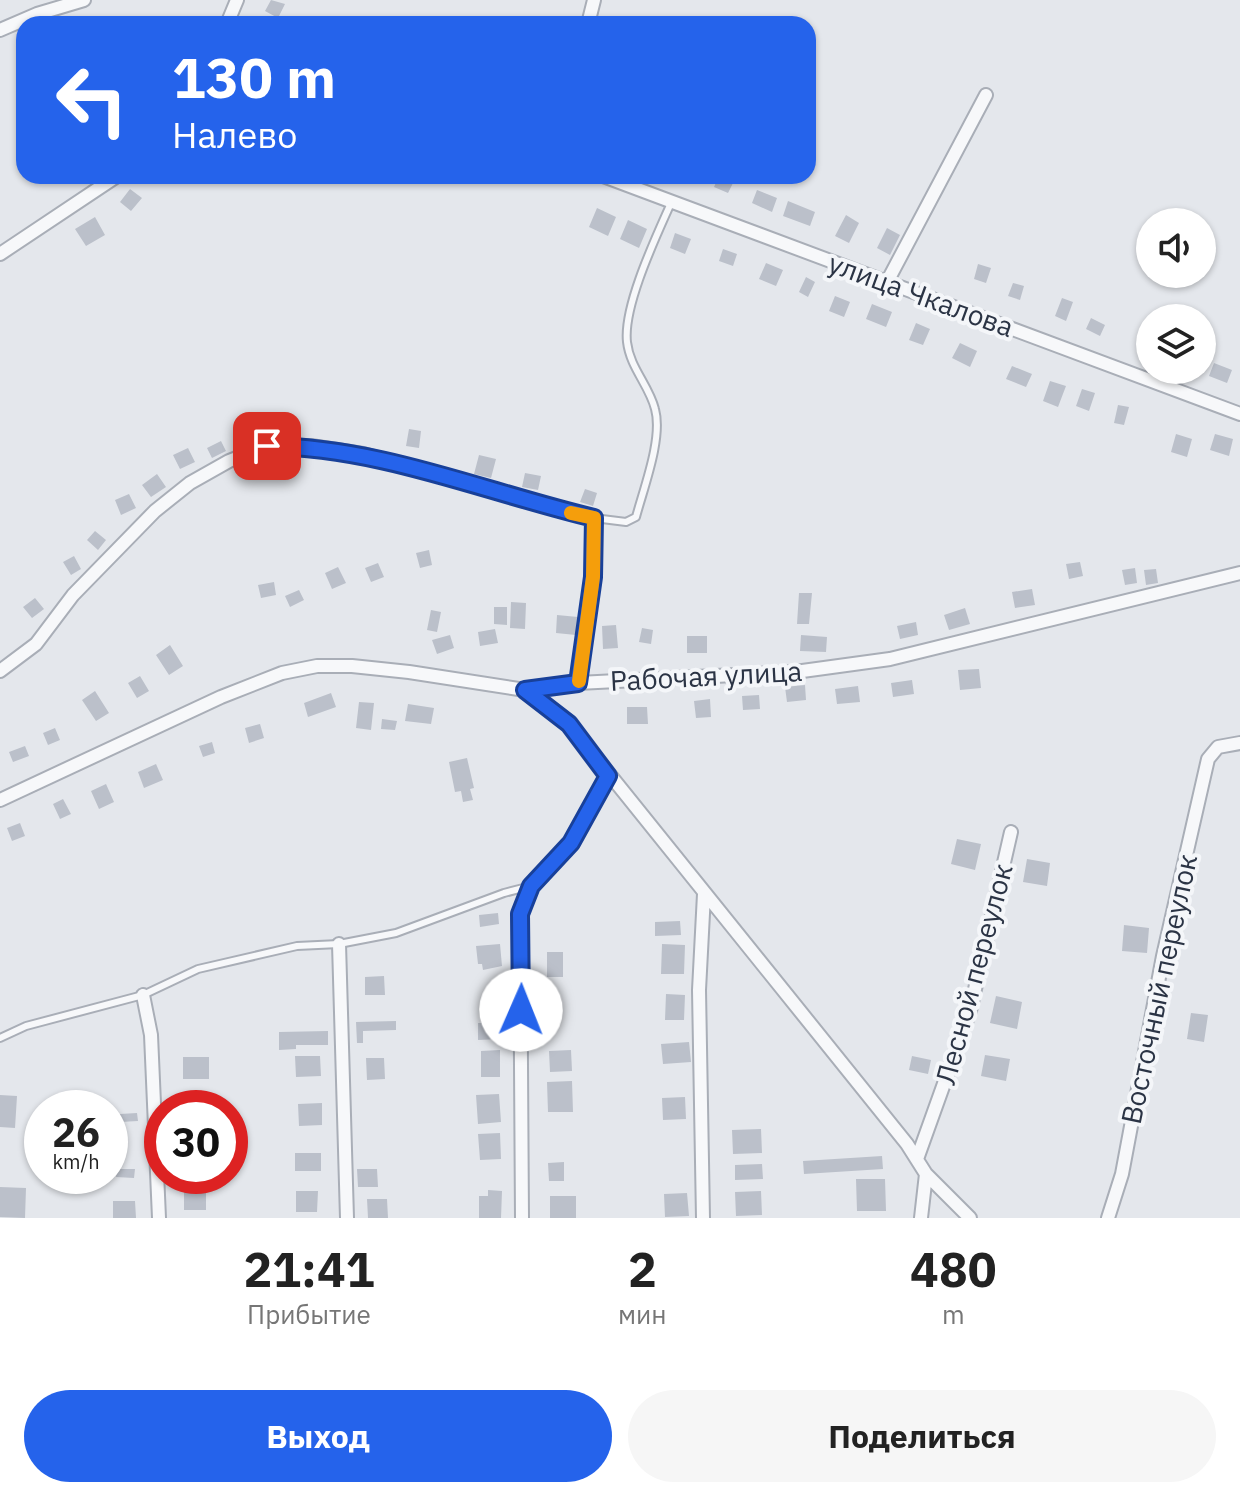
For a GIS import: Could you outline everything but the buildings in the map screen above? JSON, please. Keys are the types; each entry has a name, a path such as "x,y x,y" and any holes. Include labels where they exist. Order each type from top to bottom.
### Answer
{"street":[{"path":"32,16 84,0"},
{"path":"887,282 986,95"},
{"path":"0,254 105,184"},
{"name":"улица Чкалова","path":"624,184 1240,414"},
{"path":"0,671 36,644 73,595 155,511 190,483 229,461 267,446 311,446 363,454 594,518"},
{"name":"Рабочая улица","path":"0,800 221,697 282,673 317,666 352,666 471,680 525,690 578,683 795,672 890,659 1240,573"},
{"path":"525,690 569,724 926,1174 970,1218"},
{"name":"Восточный переулок","path":"1108,1218 1122,1174 1163,956 1208,759 1218,747 1240,743"},
{"path":"522,1218 520,914 531,886 571,843 608,776"},
{"name":"Лесной переулок","path":"917,1159 970,1011 1011,832"},
{"path":"703,1218 699,990 704,894"},
{"path":"339,944 347,1218"},
{"path":"143,995 151,1035 159,1218"},
{"path":"921,1218 926,1174"}],"lane":[{"path":"578,683 593,577 594,518 626,522 636,517 658,428 655,410 630,359 628,318 671,202"},
{"path":"0,1038 26,1026 143,995 198,969 297,946 339,944 396,933 531,886"}],"slow traffic":[{"path":"571,513 594,518 593,577 579,681"}],"route":[{"path":"267,446 311,446 363,454 594,518 593,577 578,683 525,690 569,724 608,776 571,843 531,886 520,914 521,1010"}]}
